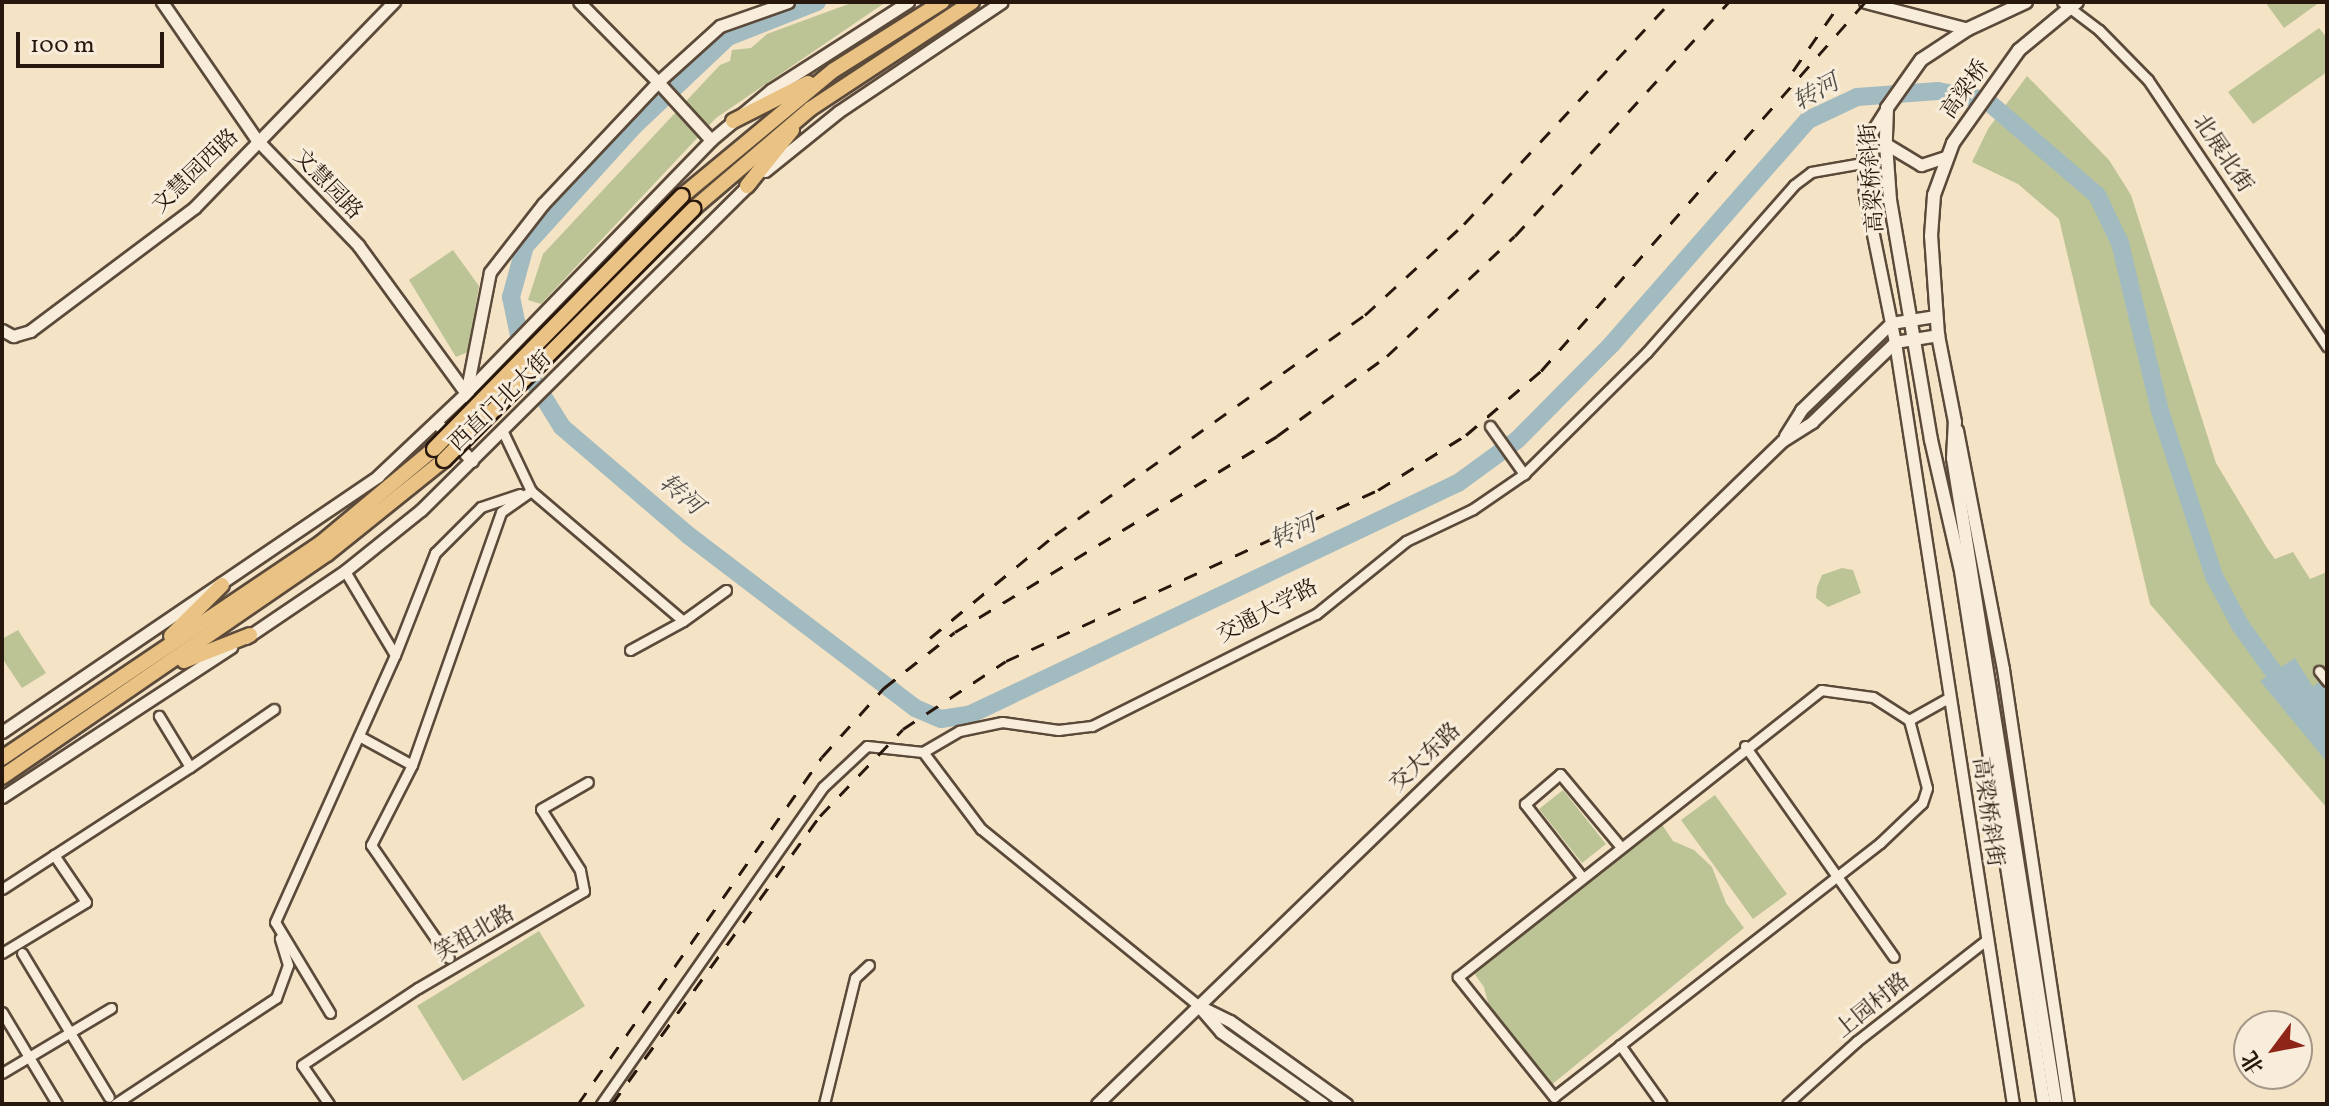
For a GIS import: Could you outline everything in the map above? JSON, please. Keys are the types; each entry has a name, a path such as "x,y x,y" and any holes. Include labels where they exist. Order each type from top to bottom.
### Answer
{"highway":[{"name":"西直门北大街","path":"2,758 321,543 439,454 682,196 834,70 942,2"},
{"name":"西直门北大街","path":"2,777 327,554 439,454 693,209 810,109 972,2"},
{"path":"733,121 834,70"},
{"path":"747,186 810,109"},
{"path":"146,661 222,585"},
{"path":"162,669 250,635"}],"main road":[{"path":"1968,29 2026,2"},
{"name":"高梁桥","path":"1953,143 2011,60 2070,4"},
{"name":"高梁桥","path":"1887,108 1921,60 1968,29"},
{"name":"高梁桥斜街","path":"1887,108 1886,144 1912,320 1961,571 2044,1104"},
{"name":"高梁桥斜街","path":"1953,143 1934,195 1935,316 1955,422 1953,458 2055,1097"}],"street":[{"name":"文慧园路","path":"162,2 257,140 358,245 466,393 503,432"},
{"name":"文慧园西路","path":"2,330 13,336 47,320 195,207 394,2"},
{"path":"579,2 711,140"},
{"path":"466,393 490,272 543,204 656,85 720,26 788,2"},
{"name":"西直门北大街","path":"2,732 378,476 466,393 711,140 771,90 908,2"},
{"name":"西直门北大街","path":"2,797 345,571 503,432 747,186 838,112 1002,2"},
{"path":"1865,2 1968,29"},
{"name":"北展北街","path":"2070,4 2148,80 2327,346"},
{"name":"高梁桥斜街","path":"1887,108 1871,126 1862,163 1895,342 1985,941 2013,1104"},
{"path":"1886,144 1921,165 1948,156"},
{"name":"交通大学路","path":"923,752 959,731 1002,722 1058,730 1092,726 1316,614 1406,541 1473,509 1524,474 1646,353 1794,185 1811,172 1862,163"},
{"path":"1891,323 1935,316"},
{"name":"交大东路","path":"1782,441 1801,410 1891,323"},
{"path":"1895,342 1938,335"},
{"name":"交大东路","path":"1097,1104 1782,441 1812,422 1895,342"},
{"path":"493,364 525,410"},
{"path":"436,422 472,461"},
{"name":"高梁桥斜街","path":"1955,422 2003,669 2066,1064 2068,1104"},
{"path":"1493,430 1524,474"},
{"path":"503,432 531,491 683,621"},
{"path":"22,953 112,1100 276,998 288,965 275,922 395,655 435,553 481,507 531,491"},
{"path":"449,958 371,845 412,765 501,512 531,491"},
{"path":"345,571 395,655"},
{"path":"630,650 683,621 726,590"},
{"path":"2319,671 2327,681"},
{"path":"1821,690 1873,697 1909,720 1927,788 1922,803 1838,877 1554,1097 1458,977 1745,746 1821,690"},
{"path":"1909,720 1950,697"},
{"path":"2,889 274,709"},
{"path":"159,716 190,767"},
{"path":"359,736 412,765"},
{"path":"601,1104 823,787 867,746 923,752 981,829 1199,1006 1221,1032 1323,1104"},
{"path":"1745,746 1894,957"},
{"path":"1582,877 1525,804 1560,774 1620,846"},
{"name":"笑祖北路","path":"329,1104 302,1065 418,988 584,891 580,870 541,809 588,782"},
{"path":"2,953 86,902 54,855"},
{"path":"275,922 330,1013"},
{"name":"上园村路","path":"1787,1104 1857,1041 1985,941"},
{"path":"824,1104 855,978 869,965"},
{"path":"1199,1006 1230,1021 1346,1104"},
{"path":"2,1073 111,1008"},
{"path":"2,1012 57,1104"},
{"path":"1620,1045 1662,1104"},
{"name":"高梁桥斜街","path":"2055,1097 2066,1064"}],"green space":[{"path":"854,2 886,2 716,118 541,304 528,300 543,254 720,65 730,61 732,50 751,48 767,34"},
{"path":"2265,2 2320,2 2284,28"},
{"path":"2319,28 2327,38 2327,72 2253,124 2228,92"},
{"path":"2027,76 2109,160 2131,195 2216,463 2267,548 2275,559 2293,552 2310,579 2327,572 2327,808 2150,604 2059,219 2018,184 1972,162 1988,129"},
{"path":"453,250 479,286 468,352 456,357 409,280"},
{"path":"1842,568 1853,570 1861,593 1828,607 1816,598 1817,587 1822,575"},
{"path":"18,630 46,673 22,688 2,658 2,639"},
{"path":"1563,790 1606,844 1582,863 1539,809"},
{"path":"1715,795 1787,894 1753,919 1681,820"},
{"path":"1661,823 1673,841 1694,850 1712,867 1726,903 1744,928 1550,1086 1491,1015 1484,987 1471,969"},
{"path":"539,931 585,1006 463,1081 417,1006"}],"water":[{"path":"2295,658 2313,687 2327,675 2327,762 2260,681"}],"waterway":[{"name":"转河","path":"817,2 728,37 634,126 525,246 511,297 526,369 562,427 688,535 915,708 941,719 971,714 1458,483 1517,440 1611,345 1808,120 1857,97 1938,91 1986,100 2097,195 2120,243 2160,411 2214,576 2240,625 2286,689"}],"railway":[{"path":"930,638 1055,535 1365,315 1464,224 1670,2"},
{"path":"578,1104 822,757 884,688 955,632 1277,436 1387,356 1515,236 1729,2"},
{"path":"1793,71 1841,2"},
{"path":"612,1104 820,816 903,729 1006,661 1378,490 1466,435 1541,371 1865,2"}]}
